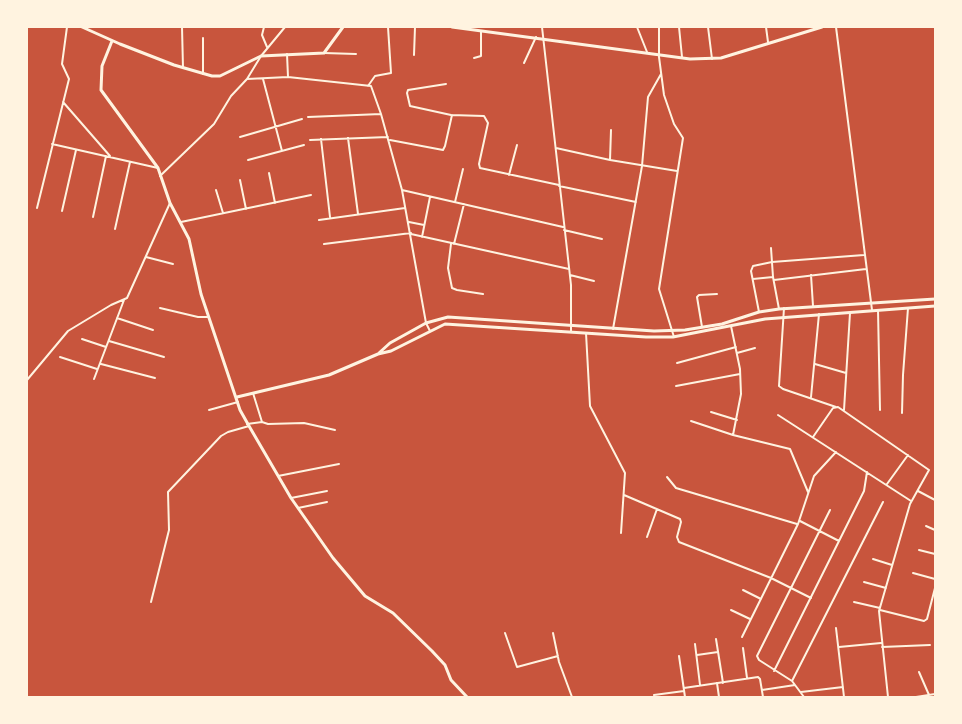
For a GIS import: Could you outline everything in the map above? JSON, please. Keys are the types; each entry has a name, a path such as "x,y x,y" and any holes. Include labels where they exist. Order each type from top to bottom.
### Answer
{"street":[{"path":"37,208 69,79 62,64 67,27"},
{"path":"82,27 183,68 220,76 261,56 356,54"},
{"path":"182,27 183,68"},
{"path":"264,27 262,35 267,49"},
{"path":"160,176 212,127 231,96 247,80 261,56 285,27"},
{"path":"324,53 344,27"},
{"path":"368,86 375,76 392,72 388,27"},
{"path":"414,56 415,27"},
{"path":"452,27 682,59 721,58 822,27"},
{"path":"542,27 570,275 571,332"},
{"path":"637,27 648,55"},
{"path":"659,27 659,57 664,95 674,124 683,138 659,289 674,336"},
{"path":"679,27 682,59"},
{"path":"708,27 712,59"},
{"path":"766,27 768,42"},
{"path":"836,27 872,311"},
{"path":"474,58 481,56 480,30"},
{"path":"524,63 536,37"},
{"path":"203,38 204,74"},
{"path":"112,41 102,66 101,90 158,168 170,203 189,239 201,294 248,425 291,498 333,558 365,597 393,613 432,651 445,665 451,680 467,697"},
{"path":"287,54 288,77"},
{"path":"614,329 642,166 648,97 661,73"},
{"path":"247,80 288,77 371,86 402,190 426,323 430,331"},
{"path":"263,79 282,151"},
{"path":"446,84 409,90 407,92 411,107 452,115 486,117 488,123 479,166 483,170 636,202"},
{"path":"63,102 111,158"},
{"path":"308,117 381,114"},
{"path":"310,140 388,138 443,150 446,146 452,115"},
{"path":"240,137 302,119"},
{"path":"610,160 611,130"},
{"path":"348,138 358,214"},
{"path":"321,139 330,218"},
{"path":"52,144 158,168"},
{"path":"248,160 304,145"},
{"path":"509,175 517,145"},
{"path":"555,148 677,171"},
{"path":"62,211 76,150"},
{"path":"93,217 106,156"},
{"path":"115,229 130,162"},
{"path":"455,202 463,169"},
{"path":"269,173 275,203"},
{"path":"240,180 246,209"},
{"path":"216,190 223,213"},
{"path":"402,190 602,239"},
{"path":"181,222 312,195"},
{"path":"422,237 430,197"},
{"path":"27,380 68,330 127,298 170,203"},
{"path":"464,204 452,244 448,268 452,288 483,294"},
{"path":"319,220 406,208"},
{"path":"408,221 424,225"},
{"path":"324,244 411,234 569,268"},
{"path":"771,248 773,278 783,317 779,386 844,410 929,470 911,501 880,609 881,643 888,697"},
{"path":"759,312 753,266 772,262 864,255"},
{"path":"146,257 173,264"},
{"path":"753,279 866,269"},
{"path":"570,275 594,281"},
{"path":"811,275 813,306"},
{"path":"702,327 697,297 717,294"},
{"path":"378,354 390,343 426,323 455,317 647,331 728,325 759,312 782,308 935,299"},
{"path":"94,379 124,300"},
{"path":"237,397 329,375 378,354 391,351 448,324 650,337 674,336 760,319 935,306"},
{"path":"160,308 198,317 209,317"},
{"path":"902,413 908,308"},
{"path":"878,310 880,410"},
{"path":"844,410 850,313"},
{"path":"811,397 819,314"},
{"path":"117,318 153,330"},
{"path":"728,325 736,347 740,374 741,394 734,435"},
{"path":"586,333 590,406 623,469 624,495 621,533"},
{"path":"82,339 106,347"},
{"path":"108,341 164,357"},
{"path":"677,363 736,347"},
{"path":"737,353 755,348"},
{"path":"60,357 98,369"},
{"path":"101,364 154,378"},
{"path":"815,364 846,374"},
{"path":"676,386 740,374"},
{"path":"253,393 262,422"},
{"path":"208,410 238,402"},
{"path":"813,437 833,408 837,407"},
{"path":"711,412 738,420"},
{"path":"778,415 911,501"},
{"path":"691,420 734,435 790,450 808,493"},
{"path":"151,602 169,530 168,492 220,436 262,422 268,424 304,423 334,429"},
{"path":"742,637 799,523 815,474 836,452"},
{"path":"886,485 908,455"},
{"path":"278,476 339,464"},
{"path":"774,671 864,491 867,472"},
{"path":"667,477 676,488 799,523 839,542"},
{"path":"918,490 935,500"},
{"path":"291,498 327,491"},
{"path":"624,495 680,519 677,537 679,542 771,578 811,598"},
{"path":"298,508 327,502"},
{"path":"792,681 883,502"},
{"path":"647,537 657,509"},
{"path":"804,697 792,681 774,671 757,656 830,510"},
{"path":"926,526 935,530"},
{"path":"919,550 935,554"},
{"path":"873,559 892,565"},
{"path":"913,573 935,579"},
{"path":"864,582 886,588"},
{"path":"854,602 924,621 927,619 935,588"},
{"path":"743,590 760,599"},
{"path":"730,610 750,619"},
{"path":"836,628 844,697"},
{"path":"505,633 517,667 558,656"},
{"path":"553,633 572,697"},
{"path":"716,639 723,682"},
{"path":"838,647 881,643"},
{"path":"695,644 700,686"},
{"path":"882,647 930,645"},
{"path":"743,648 747,679"},
{"path":"696,655 718,652"},
{"path":"679,656 685,697"},
{"path":"920,672 929,695"},
{"path":"654,695 723,682 759,678 763,697"},
{"path":"717,683 719,697"},
{"path":"762,690 795,686"},
{"path":"800,692 843,687"},
{"path":"916,697 935,694"}]}
